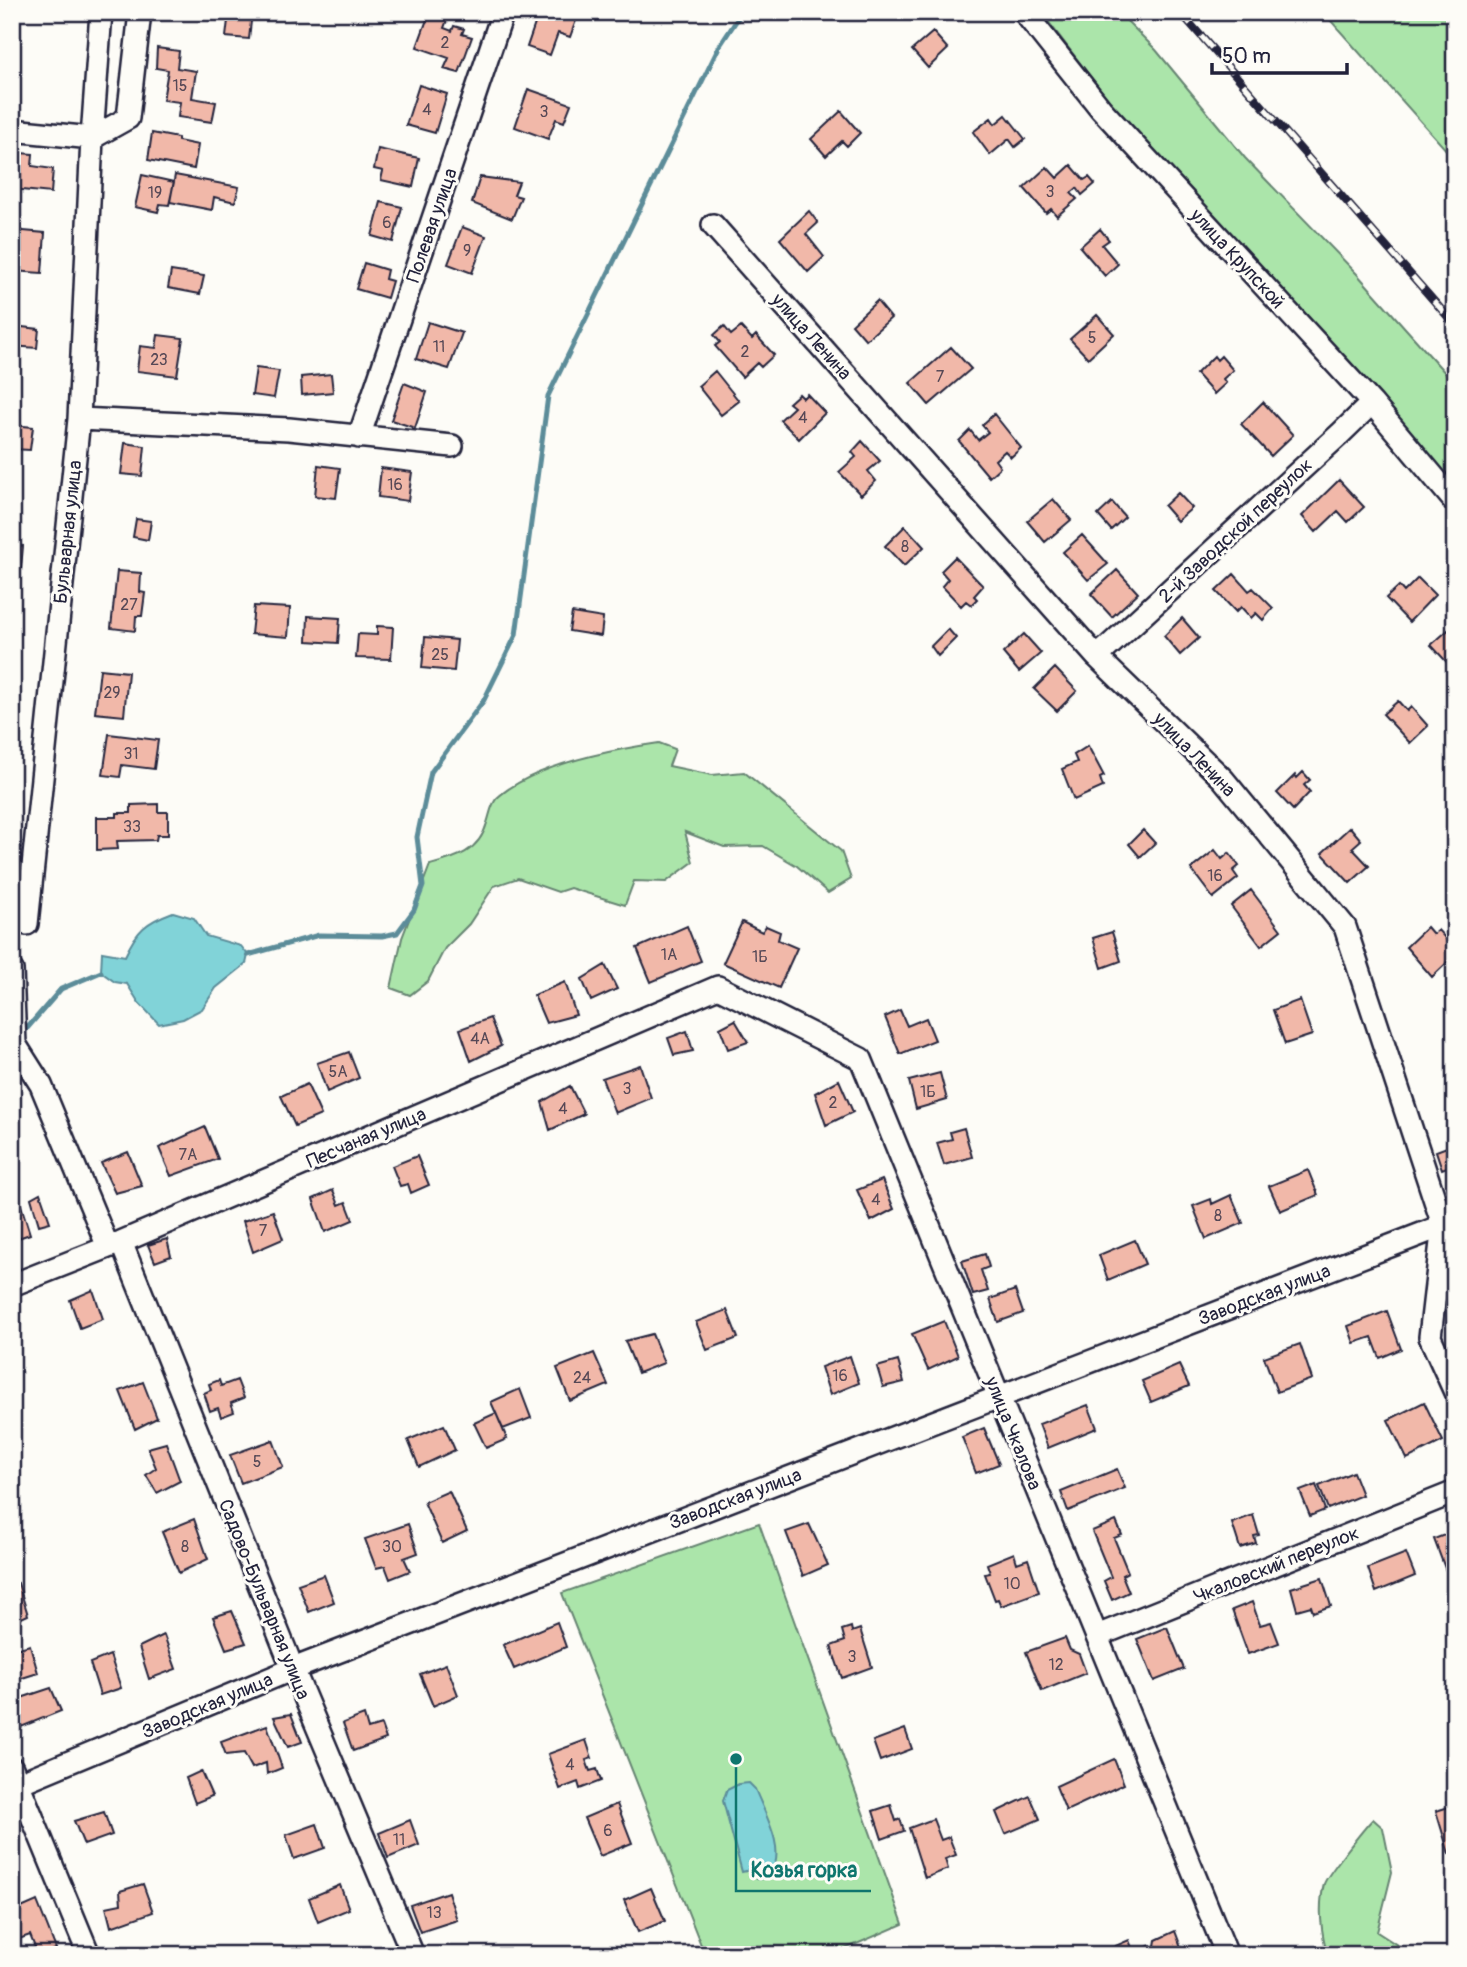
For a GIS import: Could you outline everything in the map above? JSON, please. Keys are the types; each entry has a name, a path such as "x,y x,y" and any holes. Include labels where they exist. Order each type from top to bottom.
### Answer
{"street":[{"name":"Бульварная улица","path":"27,924 79,419 92,138 102,12"},
{"path":"12,130 92,138 128,118 140,12"},
{"name":"Полевая улица","path":"359,437 503,12"},
{"name":"улица Крупской","path":"1024,12 1101,109 1372,403 1455,502"},
{"name":"улица Ленина","path":"713,225 1097,657 1223,779 1345,927 1449,1223 1430,1337 1455,1392"},
{"name":"2-й Заводской переулок","path":"1097,657 1372,403"},
{"path":"79,419 289,429 452,446"},
{"name":"Садово-Бульварная улица","path":"12,970 15,1044 41,1085 115,1244 413,1955"},
{"name":"Песчаная улица","path":"12,1285 115,1244 718,987"},
{"name":"улица Чкалова","path":"718,987 861,1059 1227,1955"},
{"name":"Заводская улица","path":"14,1779 1449,1223"},
{"name":"Чкаловский переулок","path":"1097,1636 1455,1492"},
{"path":"14,1779 89,1955"}],"green space":[{"path":"1041,12 1118,12 1156,50 1245,158 1357,274 1455,384 1455,498 1113,106"},
{"path":"1323,12 1455,12 1455,160"},
{"path":"659,743 675,749 669,766 712,775 744,772 841,851 851,879 828,893 797,866 763,846 724,847 685,832 693,862 666,882 634,881 625,905 570,888 558,892 518,878 494,886 469,924 445,948 428,981 410,995 391,988 402,938 430,865 465,852 478,841 497,798 512,786 551,768 596,755"},
{"path":"759,1523 903,1924 831,1955 705,1955 562,1593"},
{"path":"1373,1819 1383,1828 1392,1872 1377,1932 1405,1950 1406,1955 1328,1955 1321,1920 1324,1884"}],"water":[{"path":"173,912 194,918 206,936 241,946 248,955 246,964 216,988 202,1009 183,1019 159,1024 139,1003 127,984 115,982 101,972 102,952 125,956 143,928"},
{"path":"749,1783 755,1789 768,1820 777,1853 770,1874 762,1879 757,1879 754,1869 742,1872 723,1801 727,1790"}],"building":[{"path":"157,12 184,12 183,18 157,16"},
{"path":"229,12 252,12 249,39 226,37"},
{"path":"259,12 295,12 294,18"},
{"path":"539,12 579,12 570,37 558,33 550,55 527,47"},
{"path":"429,14 447,20 444,28 452,31 454,26 464,29 462,34 472,37 459,73 444,69 449,58 417,47"},
{"path":"933,32 948,49 928,68 912,50"},
{"path":"157,48 179,51 177,68 196,71 192,98 216,102 212,122 178,117 180,102 163,100 168,70 156,68"},
{"path":"419,85 447,94 435,133 406,125"},
{"path":"528,89 571,104 564,122 556,119 548,139 515,127"},
{"path":"841,111 860,133 847,146 842,141 826,156 811,139"},
{"path":"1006,115 1025,139 1015,147 1009,139 990,155 973,132 991,118 995,124"},
{"path":"152,133 198,145 194,169 148,160"},
{"path":"378,149 419,158 413,187 381,180 383,171 374,169"},
{"path":"19,153 33,154 32,166 53,169 51,193 12,189 14,165 18,165"},
{"path":"1071,165 1084,180 1089,177 1095,184 1082,195 1077,188 1071,193 1077,199 1057,216 1051,209 1046,213 1024,188 1047,167 1057,178"},
{"path":"142,175 174,182 169,205 160,204 158,212 135,207"},
{"path":"175,175 239,187 235,202 214,197 212,210 170,202"},
{"path":"480,177 519,182 514,195 521,197 512,219 472,203"},
{"path":"381,202 402,207 393,242 372,236"},
{"path":"809,211 818,223 806,234 824,257 808,272 780,239"},
{"path":"462,227 486,236 472,273 448,264"},
{"path":"1100,229 1109,240 1102,245 1118,264 1105,276 1080,247"},
{"path":"12,230 45,233 42,273 12,271"},
{"path":"364,263 387,270 385,279 392,281 387,298 356,289"},
{"path":"171,271 204,276 200,294 168,288"},
{"path":"877,301 891,318 866,340 852,324"},
{"path":"1097,315 1114,334 1088,358 1070,339"},
{"path":"428,322 462,333 449,369 416,359"},
{"path":"13,326 39,329 37,348 12,346"},
{"path":"724,326 731,335 741,327 752,339 756,335 774,355 761,367 757,363 742,377 715,346 720,342 714,335"},
{"path":"158,335 183,338 177,376 137,371 140,346 156,348"},
{"path":"951,347 971,369 929,405 910,383"},
{"path":"1214,356 1217,360 1221,356 1233,370 1223,379 1226,383 1214,394 1196,374"},
{"path":"256,368 279,371 274,398 252,395"},
{"path":"715,371 739,401 721,415 698,386"},
{"path":"331,374 333,392 302,395 301,377"},
{"path":"404,383 427,392 415,428 391,420"},
{"path":"799,394 803,398 807,394 825,413 799,439 780,420 794,407 789,403"},
{"path":"1263,402 1293,435 1271,456 1241,424"},
{"path":"994,414 1021,448 1011,457 1005,451 995,460 1000,467 989,477 959,441 970,430 978,440 988,432 982,425"},
{"path":"12,425 33,427 30,450 12,449"},
{"path":"862,441 880,461 868,471 876,481 861,495 839,472 856,457 852,452"},
{"path":"125,443 145,446 142,476 121,474"},
{"path":"318,465 340,468 336,498 315,496"},
{"path":"381,468 412,472 408,501 378,497"},
{"path":"1339,480 1364,507 1348,522 1338,511 1316,532 1302,516"},
{"path":"1178,493 1192,508 1177,521 1164,506"},
{"path":"1053,499 1071,520 1045,542 1027,521"},
{"path":"1112,502 1125,517 1111,530 1098,515"},
{"path":"136,519 151,521 148,540 133,537"},
{"path":"905,526 924,547 904,566 885,546"},
{"path":"1082,535 1108,564 1088,580 1063,552"},
{"path":"12,545 23,546 21,568 12,567"},
{"path":"955,557 983,586 974,596 977,599 971,605 966,601 961,606 942,586 948,579 941,571"},
{"path":"1117,570 1138,593 1112,617 1091,594"},
{"path":"117,571 141,573 140,592 145,593 142,616 136,616 135,631 111,628"},
{"path":"1234,574 1249,591 1253,588 1273,608 1263,620 1256,613 1251,618 1241,607 1236,612 1216,591"},
{"path":"1418,578 1435,595 1409,622 1386,598 1399,586 1404,592"},
{"path":"254,606 290,608 288,637 251,634"},
{"path":"572,613 603,618 601,636 569,631"},
{"path":"308,616 340,618 338,643 307,641"},
{"path":"1182,618 1199,638 1180,655 1164,636"},
{"path":"1455,624 1455,671 1431,645"},
{"path":"377,626 393,627 391,659 356,658 358,634 377,635"},
{"path":"948,629 956,638 938,656 931,646"},
{"path":"1024,634 1041,653 1019,672 1003,653"},
{"path":"425,637 457,640 454,671 422,668"},
{"path":"1055,668 1077,691 1057,711 1034,689"},
{"path":"100,669 128,672 124,716 95,713"},
{"path":"1398,701 1407,711 1411,707 1428,726 1410,743 1383,714"},
{"path":"109,734 158,740 154,769 122,765 120,777 103,775"},
{"path":"1088,746 1104,776 1100,778 1103,787 1074,800 1062,769 1077,762 1074,755"},
{"path":"1303,772 1310,780 1304,785 1310,792 1293,810 1277,793 1295,775 1297,778"},
{"path":"158,804 158,812 168,812 168,835 157,835 156,840 117,841 118,849 97,850 97,817 117,817 117,813 131,813 131,805"},
{"path":"1350,827 1361,840 1352,848 1369,866 1350,883 1322,853"},
{"path":"1143,830 1155,843 1140,857 1129,844"},
{"path":"1215,850 1222,859 1229,853 1239,866 1233,871 1238,878 1213,898 1191,869"},
{"path":"1251,890 1281,930 1261,946 1231,906"},
{"path":"742,922 762,932 766,926 780,932 778,940 797,948 779,988 723,963"},
{"path":"687,926 701,961 651,982 637,948"},
{"path":"1427,927 1433,934 1438,930 1455,949 1455,955 1432,977 1406,947"},
{"path":"1112,932 1121,961 1102,968 1093,938"},
{"path":"605,965 617,989 591,1001 582,979"},
{"path":"565,982 576,1015 546,1023 534,995"},
{"path":"1300,1000 1312,1035 1285,1044 1273,1010"},
{"path":"900,1010 907,1026 926,1018 935,1040 900,1054 885,1017"},
{"path":"490,1018 501,1046 471,1061 460,1029"},
{"path":"735,1020 748,1042 728,1049 720,1028"},
{"path":"687,1031 693,1051 674,1055 668,1038"},
{"path":"349,1052 359,1078 327,1092 317,1063"},
{"path":"640,1065 651,1098 615,1113 602,1078"},
{"path":"940,1073 947,1100 916,1109 909,1081"},
{"path":"839,1080 853,1112 826,1125 815,1093"},
{"path":"307,1084 321,1115 295,1126 281,1096"},
{"path":"570,1086 584,1114 550,1130 542,1102"},
{"path":"205,1127 218,1159 171,1176 159,1148"},
{"path":"964,1128 972,1157 944,1165 937,1143 952,1139 950,1132"},
{"path":"1455,1144 1455,1164 1442,1169 1436,1151"},
{"path":"128,1152 142,1186 115,1193 101,1163"},
{"path":"417,1156 429,1185 411,1193 408,1184 400,1186 392,1166"},
{"path":"1308,1170 1318,1195 1280,1211 1269,1186"},
{"path":"882,1180 894,1209 871,1221 857,1190"},
{"path":"333,1190 339,1205 346,1202 353,1220 325,1232 313,1199"},
{"path":"40,1193 50,1222 39,1225 31,1198"},
{"path":"1231,1195 1243,1223 1206,1239 1193,1206 1211,1199 1212,1204"},
{"path":"21,1205 30,1234 12,1240 12,1207"},
{"path":"273,1211 283,1239 253,1252 243,1221"},
{"path":"167,1239 171,1256 155,1262 148,1245"},
{"path":"1135,1240 1145,1264 1108,1280 1099,1255"},
{"path":"985,1254 989,1267 981,1270 988,1291 973,1295 962,1261"},
{"path":"93,1290 103,1319 80,1328 70,1300"},
{"path":"1015,1290 1023,1313 998,1322 990,1299"},
{"path":"727,1310 738,1338 707,1350 696,1322"},
{"path":"1387,1311 1401,1349 1380,1358 1372,1337 1354,1343 1348,1326"},
{"path":"944,1321 958,1356 928,1370 912,1334"},
{"path":"652,1334 664,1363 638,1373 625,1341"},
{"path":"1300,1344 1312,1379 1277,1392 1264,1357"},
{"path":"594,1353 608,1385 570,1401 557,1368"},
{"path":"850,1356 859,1383 830,1395 821,1367"},
{"path":"898,1361 904,1382 883,1387 877,1367"},
{"path":"1179,1365 1189,1386 1151,1402 1142,1381"},
{"path":"219,1380 221,1386 237,1380 244,1398 231,1403 234,1412 221,1417 218,1408 210,1411 204,1393 211,1390 209,1384"},
{"path":"143,1382 157,1418 135,1429 120,1391"},
{"path":"520,1389 531,1418 503,1429 491,1402"},
{"path":"1424,1402 1443,1441 1407,1459 1388,1420"},
{"path":"1088,1405 1097,1428 1048,1448 1039,1424"},
{"path":"496,1413 507,1439 486,1448 474,1423"},
{"path":"444,1425 455,1450 419,1467 408,1440"},
{"path":"984,1428 999,1464 976,1473 962,1437"},
{"path":"273,1440 283,1467 241,1483 230,1455"},
{"path":"166,1443 180,1481 157,1493 146,1475 156,1468 148,1448"},
{"path":"1117,1469 1125,1488 1068,1511 1061,1492"},
{"path":"1353,1472 1362,1495 1328,1509 1319,1486"},
{"path":"1316,1485 1325,1510 1310,1516 1300,1491"},
{"path":"449,1491 467,1531 442,1543 424,1502"},
{"path":"1253,1515 1259,1535 1254,1536 1256,1543 1240,1548 1232,1523"},
{"path":"194,1519 208,1559 179,1573 162,1532"},
{"path":"1116,1521 1122,1535 1114,1538 1128,1572 1122,1575 1129,1592 1112,1600 1104,1581 1111,1577 1092,1531"},
{"path":"408,1524 418,1553 404,1558 410,1571 390,1579 385,1566 376,1568 365,1539"},
{"path":"809,1524 828,1565 803,1576 786,1532"},
{"path":"1455,1531 1455,1567 1446,1571 1434,1539"},
{"path":"1014,1553 1017,1563 1028,1559 1039,1592 1001,1606 998,1599 995,1600 985,1574 990,1573 987,1564"},
{"path":"1406,1553 1415,1576 1376,1592 1368,1568"},
{"path":"324,1575 334,1602 309,1612 298,1584"},
{"path":"1322,1578 1331,1606 1313,1612 1311,1606 1297,1610 1291,1588"},
{"path":"18,1583 28,1615 13,1622 12,1585"},
{"path":"1252,1602 1260,1625 1271,1622 1279,1643 1248,1654 1232,1610"},
{"path":"232,1611 246,1643 226,1649 213,1617"},
{"path":"557,1622 566,1647 514,1669 503,1645"},
{"path":"851,1627 852,1632 860,1629 872,1667 842,1678 831,1646 845,1641 842,1630"},
{"path":"1167,1627 1184,1669 1154,1681 1137,1639"},
{"path":"164,1635 176,1669 149,1679 139,1647"},
{"path":"1065,1638 1070,1650 1079,1654 1086,1673 1042,1691 1026,1652"},
{"path":"30,1645 38,1673 19,1679 12,1660 12,1650"},
{"path":"110,1655 121,1688 100,1695 90,1663"},
{"path":"446,1664 458,1695 433,1706 420,1674"},
{"path":"51,1688 61,1711 21,1727 12,1701"},
{"path":"291,1714 302,1742 288,1747 274,1717"},
{"path":"364,1715 368,1729 381,1725 386,1739 353,1751 343,1723"},
{"path":"267,1725 282,1768 267,1774 266,1763 252,1768 244,1753 226,1755 221,1742"},
{"path":"905,1729 912,1749 880,1761 873,1741"},
{"path":"586,1740 592,1758 586,1760 590,1771 597,1769 601,1781 580,1789 578,1782 560,1789 548,1754"},
{"path":"1114,1759 1124,1784 1066,1811 1056,1786"},
{"path":"201,1771 212,1796 195,1803 186,1778"},
{"path":"1030,1796 1040,1819 1005,1834 996,1812"},
{"path":"617,1804 632,1843 600,1856 584,1818"},
{"path":"891,1805 896,1821 900,1819 904,1831 882,1839 873,1811"},
{"path":"1455,1805 1455,1852 1449,1854 1436,1811"},
{"path":"104,1812 112,1835 84,1845 74,1821"},
{"path":"933,1819 941,1840 949,1837 956,1855 945,1859 948,1869 925,1878 909,1828"},
{"path":"410,1820 419,1845 388,1858 379,1833"},
{"path":"317,1824 325,1848 294,1859 286,1835"},
{"path":"143,1884 153,1912 111,1927 106,1907 121,1904 120,1891"},
{"path":"340,1885 349,1909 318,1922 309,1898"},
{"path":"651,1888 665,1921 638,1932 624,1900"},
{"path":"448,1892 457,1920 420,1932 410,1905"},
{"path":"37,1901 56,1949 42,1955 38,1955 30,1935 19,1939 12,1922 12,1912"},
{"path":"1175,1931 1184,1955 1114,1955 1111,1948 1129,1940 1134,1953 1151,1945 1154,1952 1156,1940"}],"waterway":[{"path":"248,955 319,935 382,936 397,933 414,910 423,886 417,837 431,772 484,700 516,635 548,396 719,47 742,12"},
{"path":"20,1033 23,1033 61,989 101,972"}],"railway":[{"path":"1180,12 1455,325"}],"place":[{"name":"Козья горка","path":"736,1759"}]}
